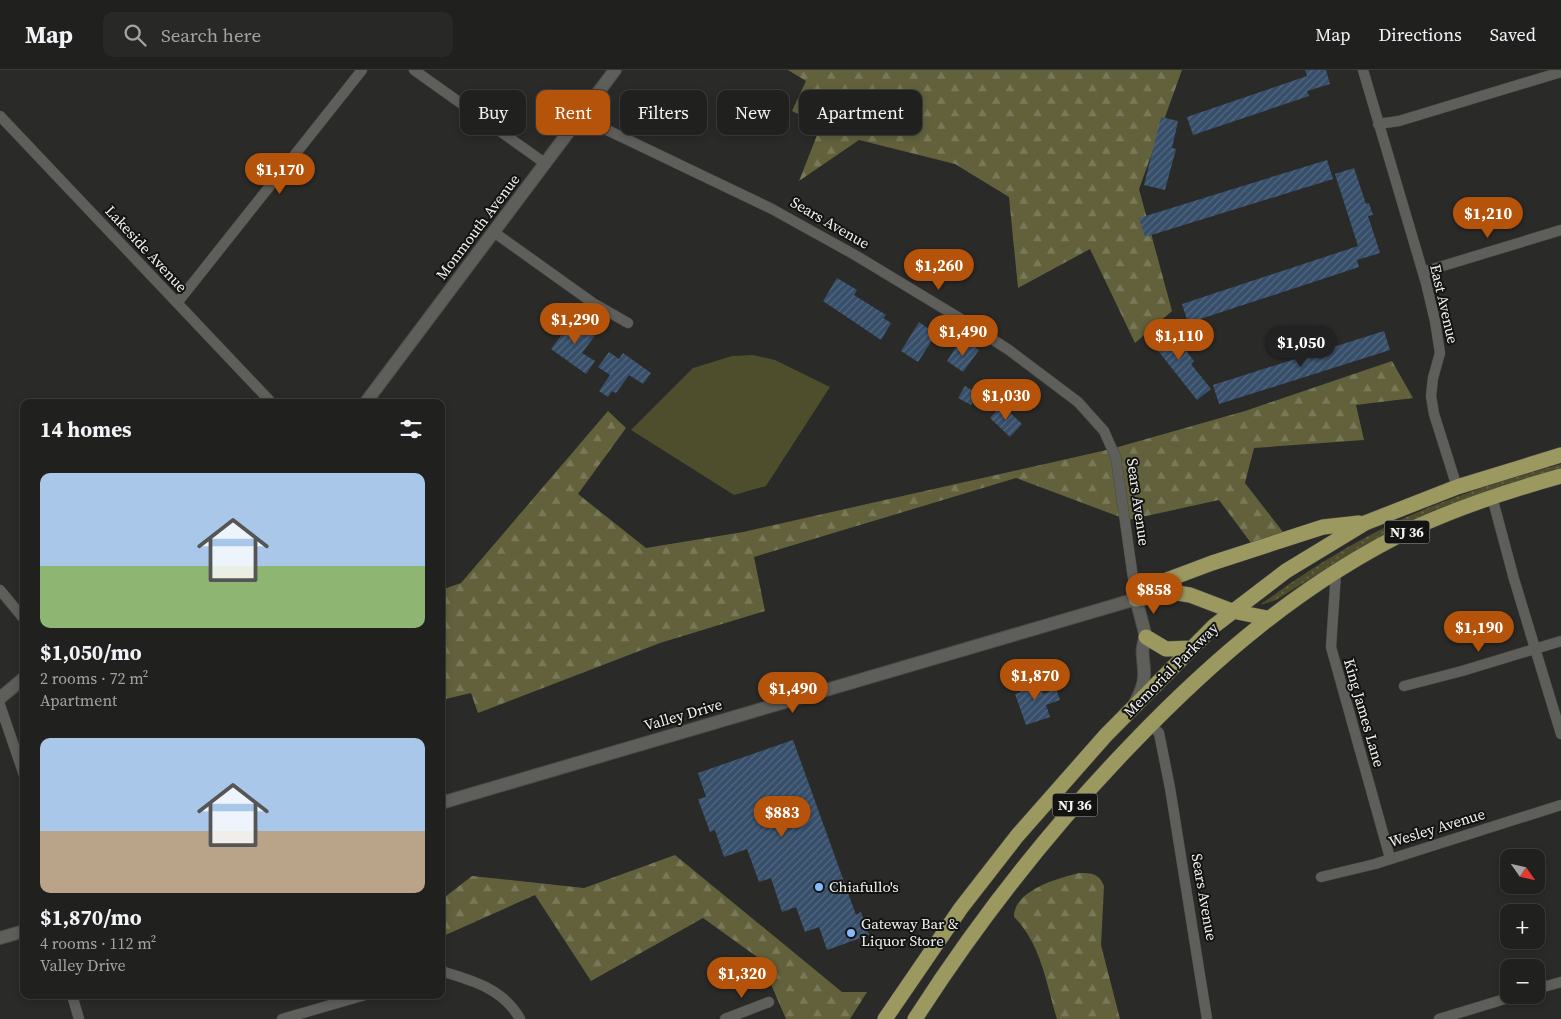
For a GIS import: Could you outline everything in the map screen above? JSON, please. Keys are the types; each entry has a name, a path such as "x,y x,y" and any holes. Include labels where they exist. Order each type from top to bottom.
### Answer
{"highway":[{"name":"Memorial Parkway","path":"885,1019 932,949 994,864 1060,786 1133,707 1180,662 1190,648 1232,611 1286,571 1365,522 1457,487 1561,455"},
{"name":"Memorial Parkway","path":"915,1019 952,962 1026,863 1069,812 1192,683 1267,618 1336,572 1413,529 1492,497 1561,476"},
{"path":"1136,599 1148,587 1212,563 1323,527 1365,522"},
{"path":"1136,599 1177,593 1190,595 1232,611 1267,618"},
{"path":"1146,637 1166,649 1190,648"}],"street":[{"path":"177,304 362,70"},
{"path":"414,70 546,164"},
{"name":"Monmouth Avenue","path":"601,90 615,70"},
{"name":"East Avenue","path":"1362,70 1423,272 1440,346 1433,378 1432,405 1457,487"},
{"path":"1378,124 1399,121 1561,72"},
{"name":"Lakeside Avenue","path":"0,116 267,399"},
{"name":"Sears Avenue","path":"610,131 741,193 854,255 1009,350 1078,402 1104,431 1116,458 1136,599 1146,637 1141,646 1145,675 1142,688 1133,707"},
{"name":"Monmouth Avenue","path":"368,399 569,135"},
{"path":"1423,272 1561,230"},
{"path":"495,232 593,303 628,323"},
{"path":"1492,497 1561,734"},
{"name":"King James Lane","path":"1336,572 1332,625 1333,656 1390,858"},
{"path":"0,590 20,614"},
{"name":"Valley Drive","path":"445,802 1136,599"},
{"path":"1404,686 1462,672 1561,641"},
{"path":"0,698 20,681"},
{"path":"0,704 20,763"},
{"name":"Sears Avenue","path":"1151,725 1159,733 1170,788 1207,1019"},
{"name":"Wesley Avenue","path":"1320,877 1390,858 1561,805"},
{"path":"0,938 20,932"},
{"path":"445,972 487,987 504,997 520,1019"},
{"path":"1545,987 1561,982"},
{"path":"73,999 79,1019"},
{"path":"282,1019 351,999"},
{"path":"1439,1019 1500,1000"},
{"path":"725,1019 769,1002"}],"shaded area":[{"path":"753,355 775,360 830,387 766,486 734,495 631,430 693,368 732,356"},
{"path":"1561,464 1561,468 1434,510 1355,551 1276,600 1260,605 1322,562 1366,537 1412,515 1466,494"}],"green space":[{"path":"788,70 1182,70 1139,189 1172,311 1135,343 1090,249 1018,288 1009,197 955,164 859,140 799,181 817,135 922,135 922,90 802,90 806,81"},
{"path":"799,96 799,114 792,111"},
{"path":"1392,361 1413,398 1356,405 1364,440 1254,448 1245,483 1283,532 1251,543 1219,500 1128,520 1016,478 754,557 765,611 660,643 478,713 471,693 445,699 445,589 461,583 608,411 626,428 578,494 646,548 743,532 1111,449 1245,411"},
{"path":"675,855 842,992 867,992 850,1019 786,1019 760,959 703,918 591,981 535,895 445,935 445,897 472,876 584,888"},
{"path":"1079,873 1097,876 1104,886 1101,945 1120,1019 1057,1019 1037,952 1031,939 1014,917 1016,908 1021,900 1029,893 1049,882"}],"building":[{"path":"1305,70 1326,70 1330,84 1307,91 1309,96 1193,135 1187,117 1307,76"},
{"path":"1161,117 1178,121 1172,148 1176,149 1165,190 1144,185"},
{"path":"1327,160 1333,179 1145,237 1139,218"},
{"path":"1354,168 1366,204 1369,203 1373,215 1368,216 1380,253 1357,260 1359,267 1188,323 1182,304 1358,246 1335,174"},
{"path":"837,278 857,290 854,295 886,315 883,318 891,323 881,340 823,301"},
{"path":"574,318 596,334 582,353 595,361 586,374 551,349"},
{"path":"919,322 936,334 918,362 901,351"},
{"path":"1165,324 1194,361 1191,364 1211,389 1197,400 1148,338"},
{"path":"1384,331 1390,350 1219,404 1213,385"},
{"path":"968,342 979,350 963,372 947,361 956,347 962,351"},
{"path":"609,352 619,359 623,353 651,373 643,384 629,375 616,393 612,391 608,397 599,391 610,375 598,367"},
{"path":"965,386 978,394 971,405 958,398"},
{"path":"1002,405 1022,424 1010,437 990,418"},
{"path":"1038,678 1043,694 1056,689 1060,700 1046,705 1050,717 1026,725 1015,694 1021,692 1018,685"},
{"path":"793,740 856,915 861,912 869,935 827,950 819,927 805,932 796,907 782,912 771,878 759,882 747,849 724,857 715,830 710,832 698,799 706,797 698,773"}],"place":[{"name":"Chiafullo's","path":"819,887"},
{"name":"Gateway Bar & Liquor Store","path":"851,933"}]}
